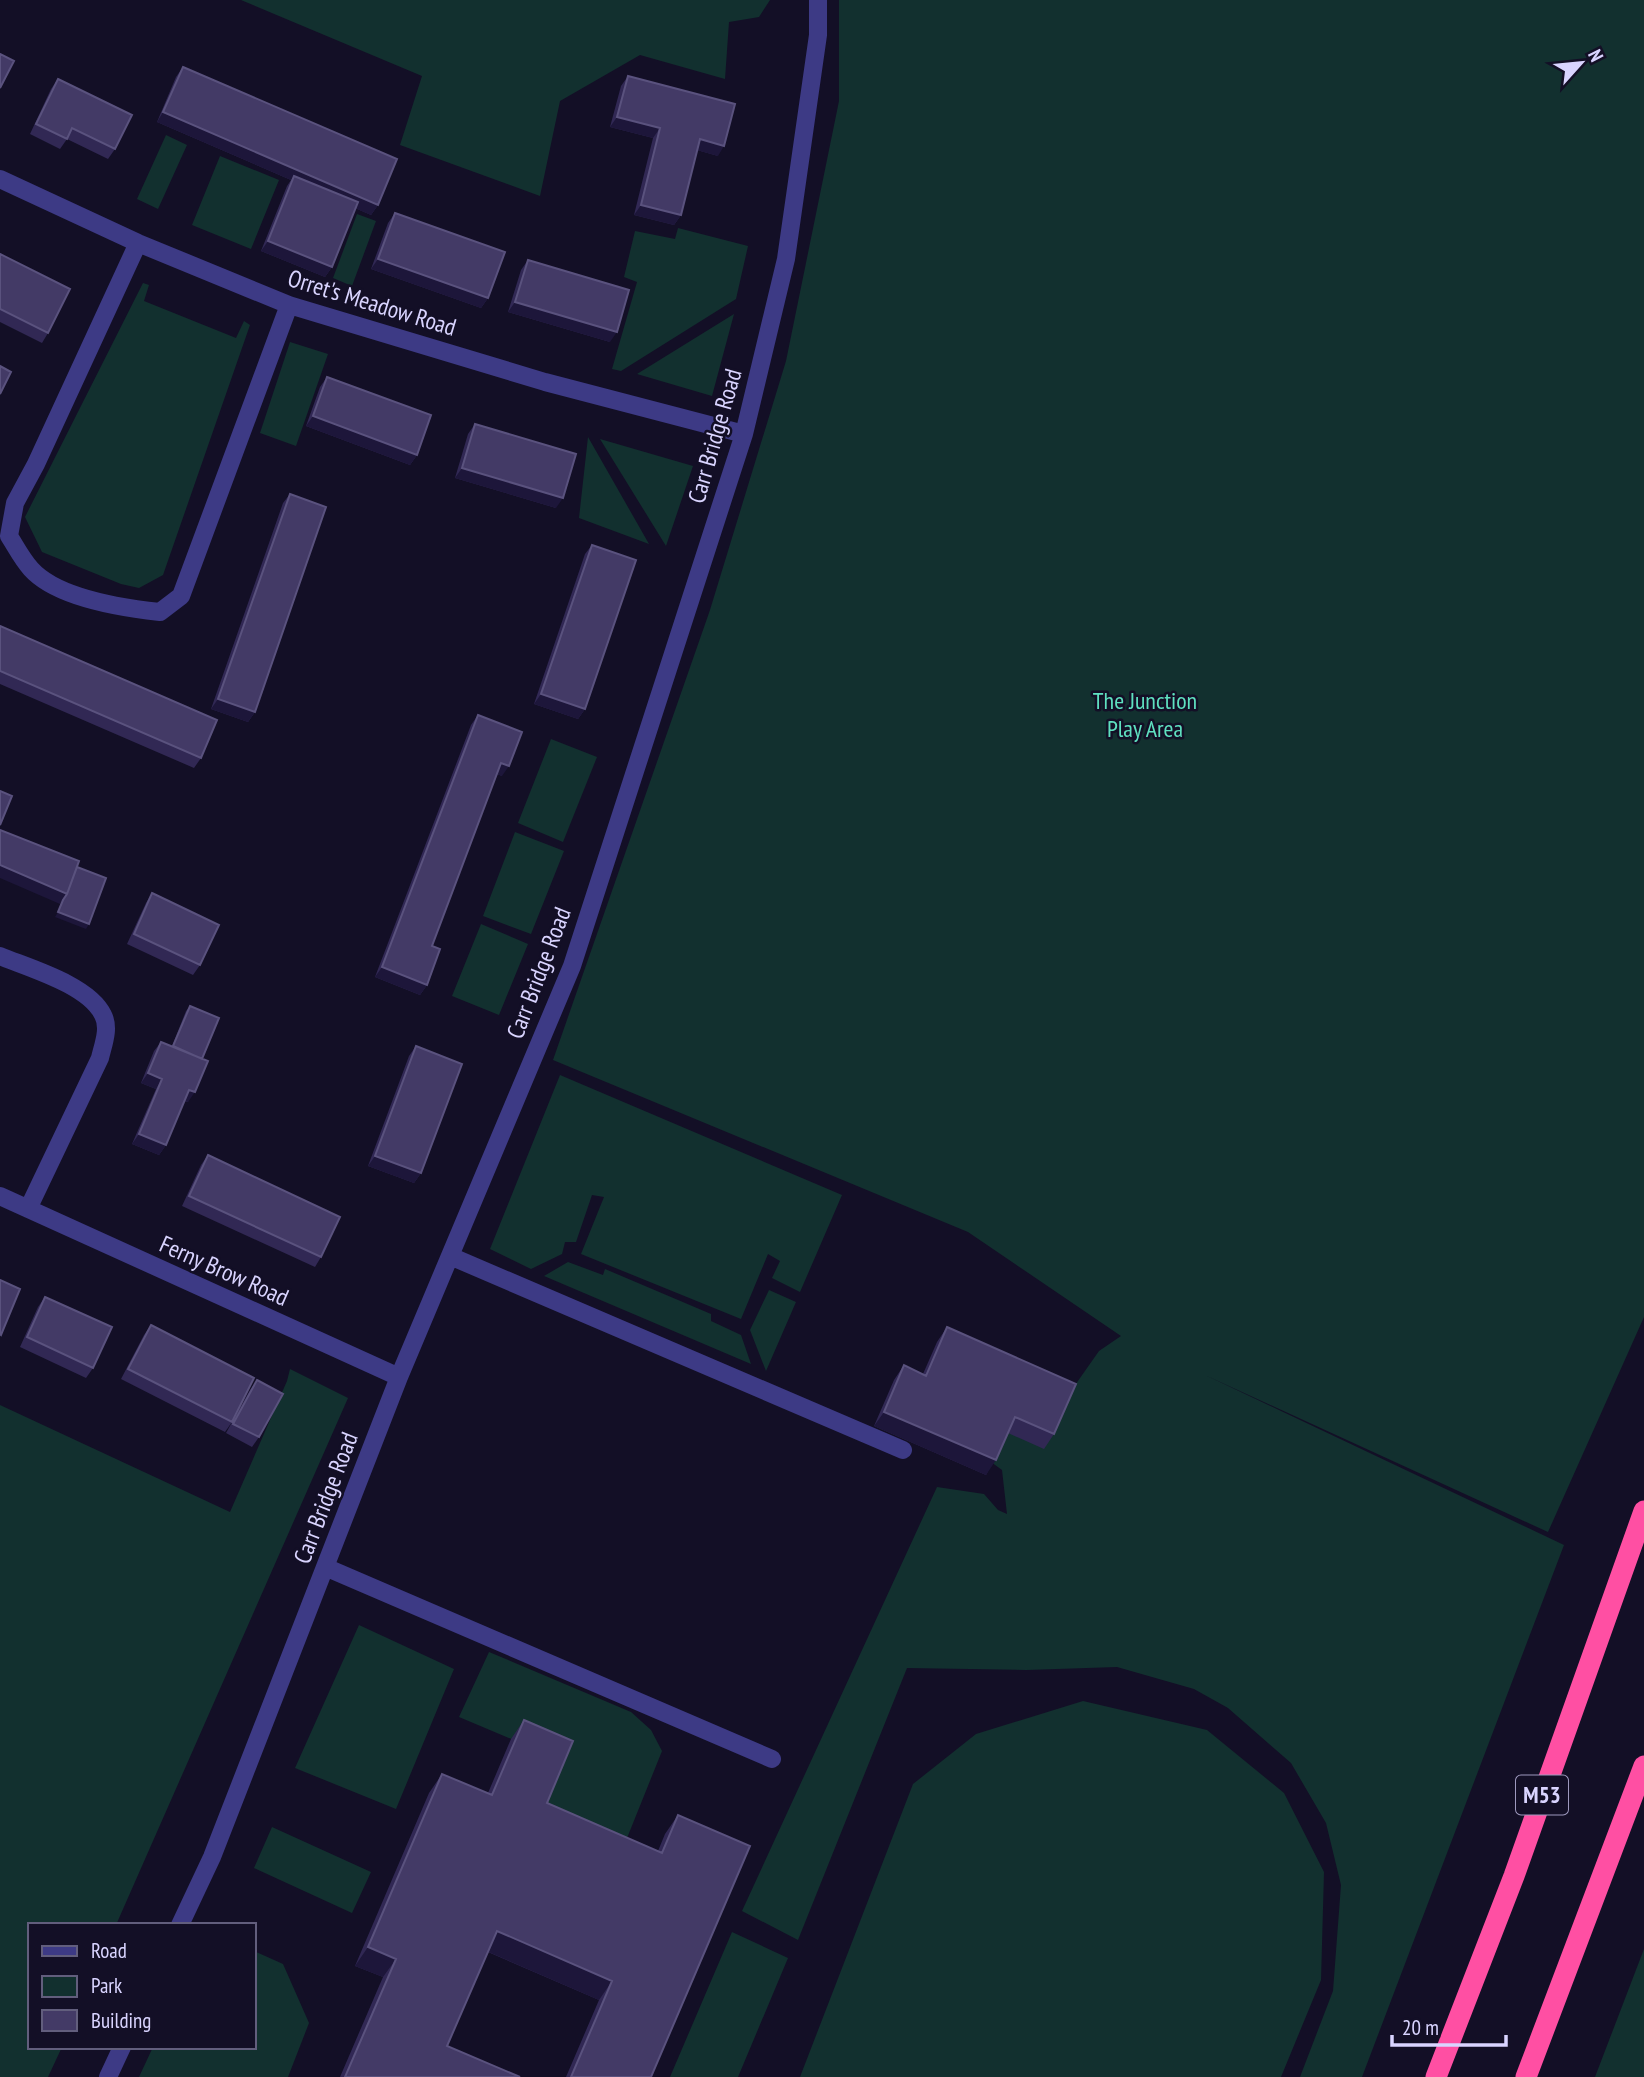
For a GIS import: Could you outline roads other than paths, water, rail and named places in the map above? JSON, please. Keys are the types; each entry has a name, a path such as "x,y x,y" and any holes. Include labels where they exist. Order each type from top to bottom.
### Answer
{"highway":[{"name":"M53","path":"1436,2077 1514,1875 1644,1511"},
{"path":"1526,2077 1644,1766"}],"street":[{"name":"Carr Bridge Road","path":"181,1923 212,1857 399,1377 572,966 744,434 786,259 818,35 818,0"},
{"name":"Orret's Meadow Road","path":"0,179 138,243 289,305 545,382 744,434"},
{"path":"138,243 36,464 15,503 9,536 32,570 60,589 99,603 160,612 181,597 289,305"},
{"path":"0,956 71,986 91,998 104,1016 106,1036 100,1058 28,1209"},
{"name":"Ferny Brow Road","path":"0,1196 399,1377"},
{"path":"450,1256 903,1450"},
{"path":"325,1567 772,1759"},
{"path":"108,2077 121,2049"}],"park label":[{"name":"The Junction Play Area","path":"1145,715"}]}
